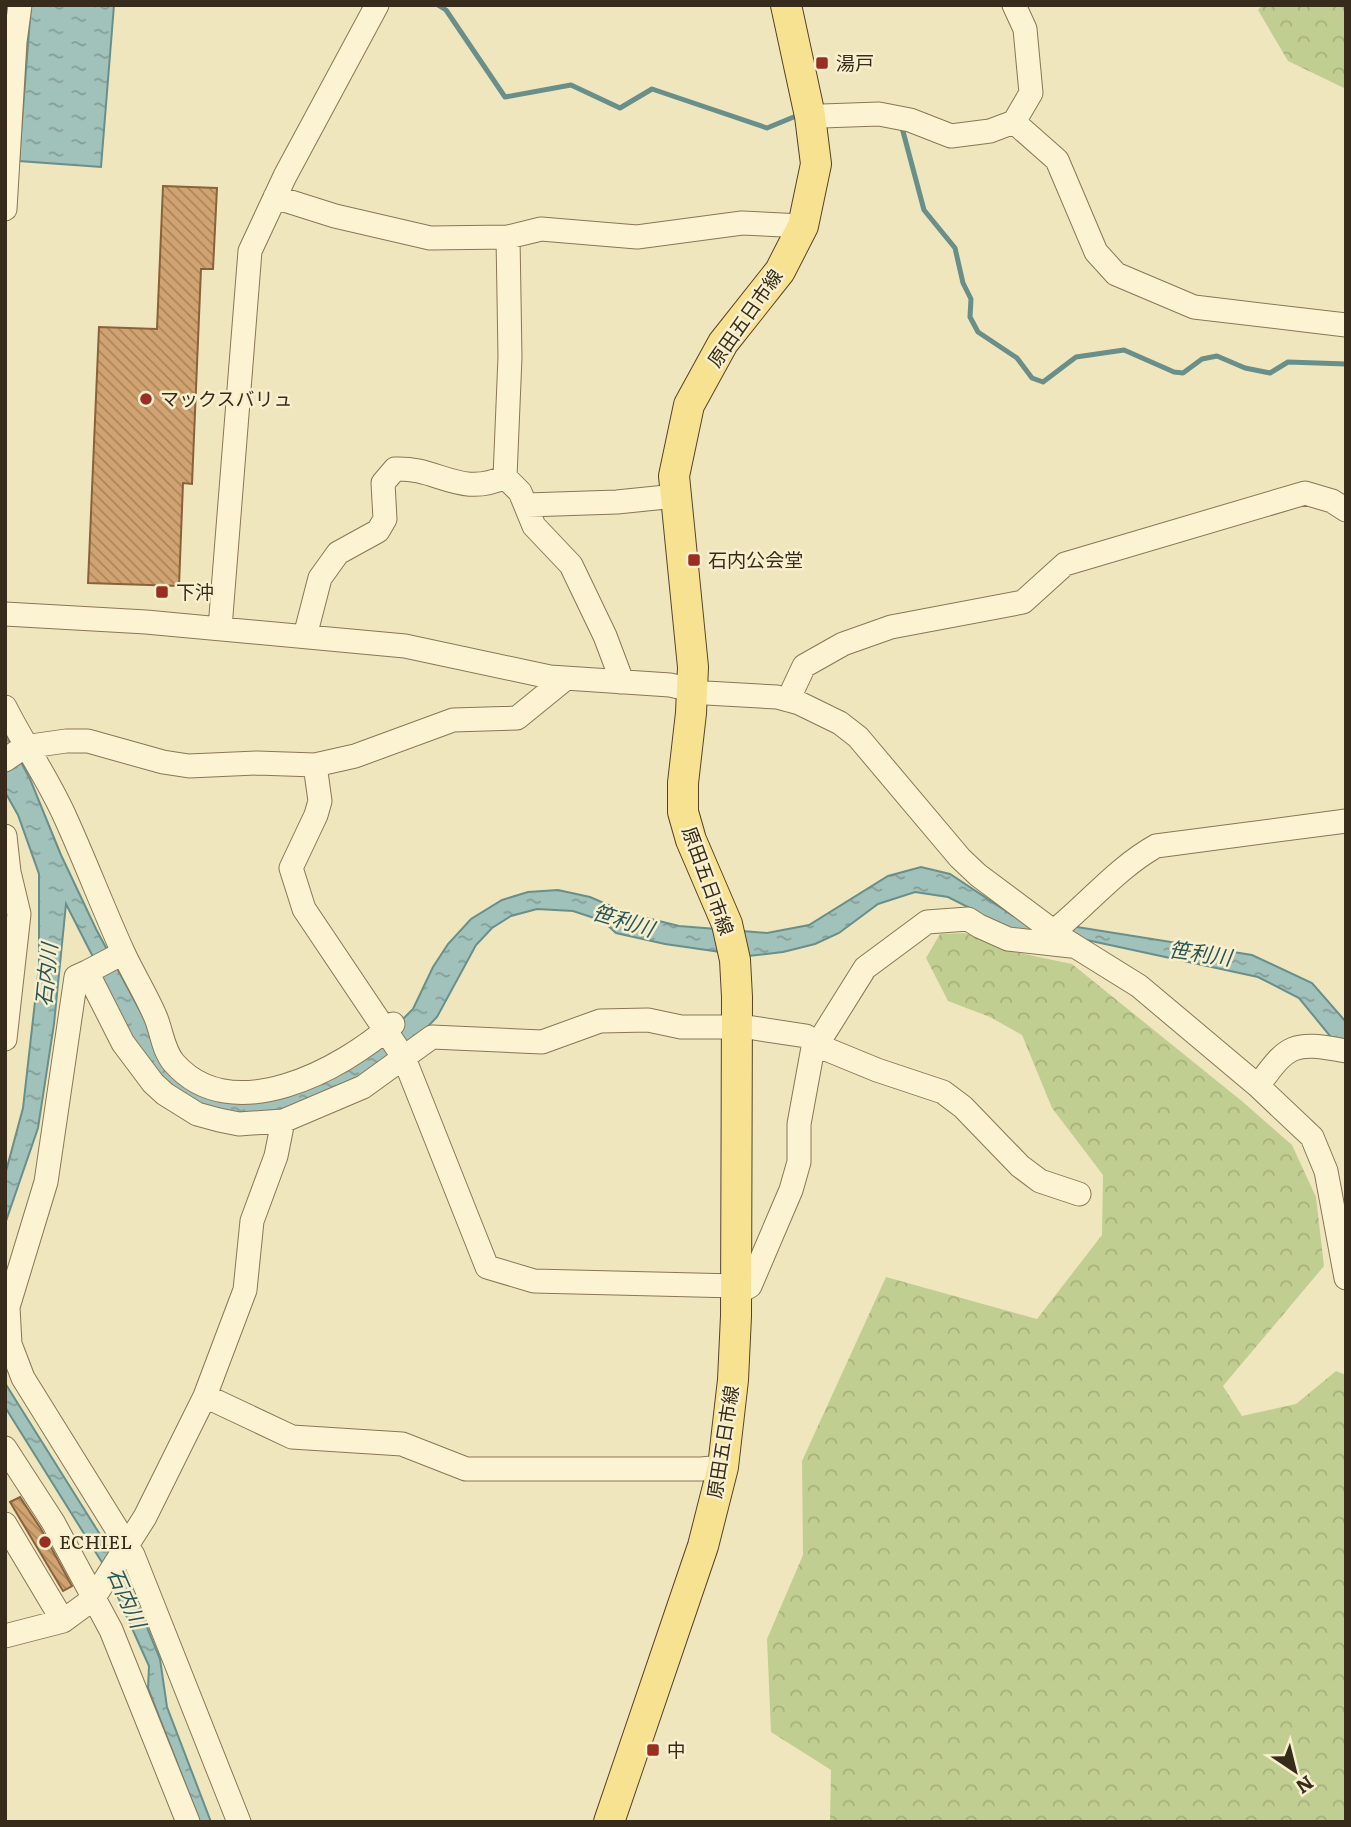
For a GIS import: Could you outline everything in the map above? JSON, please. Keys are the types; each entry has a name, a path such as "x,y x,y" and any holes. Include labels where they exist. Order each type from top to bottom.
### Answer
{"main road":[{"name":"原田五日市線","path":"609,1822 703,1546 723,1467 733,1380 737,1027 731,942 713,889 691,841 683,812 693,689 690,631 676,496 676,465 689,405 723,343 780,271 803,226 816,164 810,114 786,5"}],"street":[{"path":"5,209 11,42 20,5"},
{"path":"220,628 250,251 275,197 377,5"},
{"path":"810,114 868,114 899,118 951,136 989,131 1014,122 1031,93 1025,29 1014,5"},
{"path":"1014,122 1056,160 1096,252 1116,274 1194,307 1346,325"},
{"path":"275,197 335,216 430,238 508,237 541,229 637,237 742,223 803,226"},
{"path":"508,237 510,357 505,477 520,492 534,526 571,565 604,636 620,682"},
{"path":"306,636 320,578 338,553 378,531 386,519 383,483 396,469 407,469 475,486 489,484 505,477"},
{"path":"788,700 804,666 843,644 891,627 1023,602 1065,564 1305,493 1332,500 1346,510"},
{"path":"527,505 617,502 676,496"},
{"path":"5,614 71,616 220,628 415,648 524,673 565,679 670,685 788,700 821,712 858,737 960,858 978,875 1065,939 1139,986 1258,1086 1312,1137 1326,1171 1346,1278"},
{"path":"19,751 66,741 88,741 163,762 189,766 257,763 315,765 355,756 453,720 517,718 565,679"},
{"path":"5,707 19,751 67,820 121,954 157,1020 163,1044 174,1063 196,1080 220,1090 246,1093 268,1091 337,1065 389,1029"},
{"path":"315,765 320,801 291,869 304,909 389,1029 403,1057 487,1268 534,1281 736,1290 750,1286 791,1190 799,1161 799,1124 814,1042"},
{"path":"1065,939 1072,917 1135,857 1156,846 1346,821"},
{"path":"5,836 7,874 19,914 5,1039"},
{"path":"814,1042 820,1040 865,968 927,922 968,919 1008,939 1065,939"},
{"path":"121,954 76,977 46,1182 13,1290 8,1326 15,1362 23,1378 126,1548 240,1822"},
{"path":"88,972 123,1043 153,1083 197,1114 219,1120 239,1124 283,1121 363,1087 432,1037 542,1042 600,1021 648,1020 681,1027 737,1027 806,1036 877,1070 943,1092 963,1107 1020,1166 1040,1181 1079,1194"},
{"path":"1258,1086 1278,1058 1298,1045 1340,1050"},
{"path":"5,1636 63,1621 96,1596 145,1517 205,1396 246,1290 252,1221 276,1156 283,1121"},
{"path":"205,1396 292,1437 402,1444 466,1469 723,1467"},
{"path":"5,1448 53,1522 96,1596 131,1675 188,1822"},
{"path":"5,1524 63,1621"}],"green space":[{"path":"1262,5 1346,5 1346,89 1288,61 1258,10"},
{"path":"965,933 1010,951 1072,964 1292,1145 1316,1197 1324,1266 1223,1386 1242,1416 1296,1404 1336,1371 1346,1375 1346,1822 830,1822 831,1770 771,1732 767,1639 803,1555 802,1461 886,1277 1037,1319 1102,1235 1103,1175 1052,1108 1022,1035 990,1017 948,1001 926,958 940,934"}],"water":[{"path":"31,5 114,5 101,167 19,161"},
{"path":"5,732 30,779 61,855 96,929 162,1052 243,1098 383,1039 413,1009 433,967 448,944 471,919 502,900 528,892 558,890 590,897 627,913 679,926 767,933 809,925 888,876 921,867 950,874 1015,917 1252,955 1312,983 1346,1022 1346,1062 1335,1042 1299,998 1258,977 1082,939 1000,931 972,909 948,897 915,892 878,904 839,933 815,944 783,952 748,956 665,944 616,933 603,921 573,911 537,909 511,916 492,928 476,945 437,1017 409,1046 358,1082 298,1108 251,1117 207,1112 171,1089 137,1052 66,904 54,1024 38,1128 5,1224 5,1175 23,1108 39,966 39,874 18,815 5,792"},
{"name":"石内川","path":"5,1383 126,1576 160,1659 167,1707 211,1822 200,1822 148,1688 149,1666 103,1564 5,1407"}],"building":[{"name":"マックスバリュ","path":"163,186 217,188 213,269 201,269 192,484 183,483 179,586 88,583 99,327 157,329"},
{"name":"ECHIEL","path":"20,1497 72,1586 63,1591 10,1502"}],"waterway":[{"path":"438,5 446,10 505,97 571,85 620,108 652,89 767,128 801,114"},
{"path":"901,124 924,210 955,248 963,283 971,299 970,317 978,332 1017,358 1032,378 1043,382 1076,357 1124,350 1174,372 1183,373 1202,359 1217,356 1245,368 1270,373 1288,362 1346,364"}],"place":[{"name":"湯戸","path":"822,63"},
{"name":"マックスバリュ","path":"146,399"},
{"name":"石内公会堂","path":"694,560"},
{"name":"下沖","path":"162,592"},
{"name":"ECHIEL","path":"45,1542"},
{"name":"中","path":"653,1750"}],"water label":[{"name":"笹利川","path":"623,921"},
{"name":"笹利川","path":"1200,954"}]}
